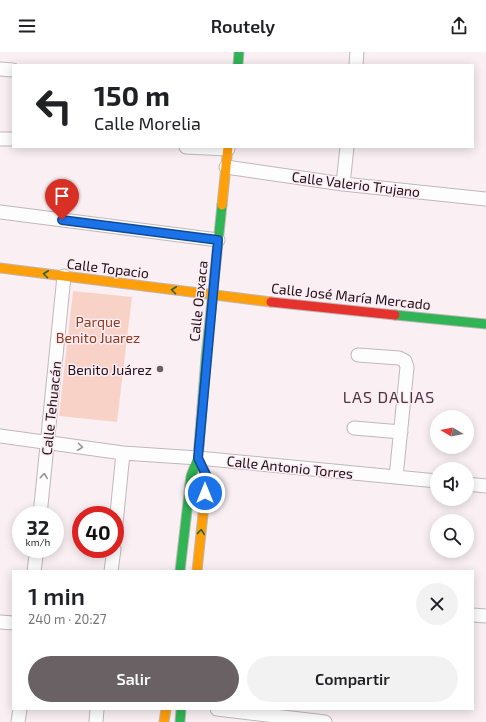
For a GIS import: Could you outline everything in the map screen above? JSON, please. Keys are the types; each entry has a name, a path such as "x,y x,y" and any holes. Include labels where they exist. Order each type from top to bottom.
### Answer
{"street":[{"path":"238,64 240,52"},
{"path":"356,64 357,52"},
{"path":"0,69 12,70"},
{"path":"0,139 12,139"},
{"name":"Calle Oaxaca","path":"180,570 191,476 198,458 228,148"},
{"path":"343,184 347,148"},
{"name":"Calle Valerio Trujano","path":"226,167 343,184 486,199"},
{"path":"0,212 218,240"},
{"name":"Calle Topacio","path":"0,268 213,296"},
{"name":"Calle Tehuacán","path":"41,506 64,276"},
{"name":"Calle José María Mercado","path":"213,296 486,324"},
{"path":"358,355 398,358 404,361 407,367 396,477"},
{"path":"354,428 401,432"},
{"name":"Calle Antonio Torres","path":"0,436 123,453 198,458 430,480"},
{"path":"118,506 123,453"},
{"path":"197,570 207,477 198,458"},
{"path":"474,485 486,486"},
{"path":"34,570 36,558"},
{"path":"111,570 113,558"},
{"path":"474,615 486,616"},
{"path":"0,622 12,623"},
{"path":"18,722 20,710"},
{"path":"96,722 97,710"},
{"path":"164,722 166,710"},
{"path":"180,722 181,710"},
{"path":"225,710 324,722"}],"green space":[{"name":"Parque Benito Juarez","path":"73,291 132,297 117,422 59,416"}],"traffic: fast":[{"path":"238,64 239,52"},
{"path":"180,570 191,476 198,458 206,357 222,205"},
{"path":"395,315 486,324"},
{"path":"180,722 181,710"}],"traffic: slow":[{"path":"222,205 228,148"},
{"path":"0,268 271,302"},
{"path":"197,570 207,477 198,458"},
{"path":"164,722 166,710"}],"traffic: jam":[{"path":"271,302 395,315"}],"place":[{"name":"Benito Juárez","path":"160,369"}],"district":[{"name":"LAS DALIAS","path":"389,396"}],"route":[{"path":"62,220 218,240 206,357 198,458 207,477 205,493"}]}
